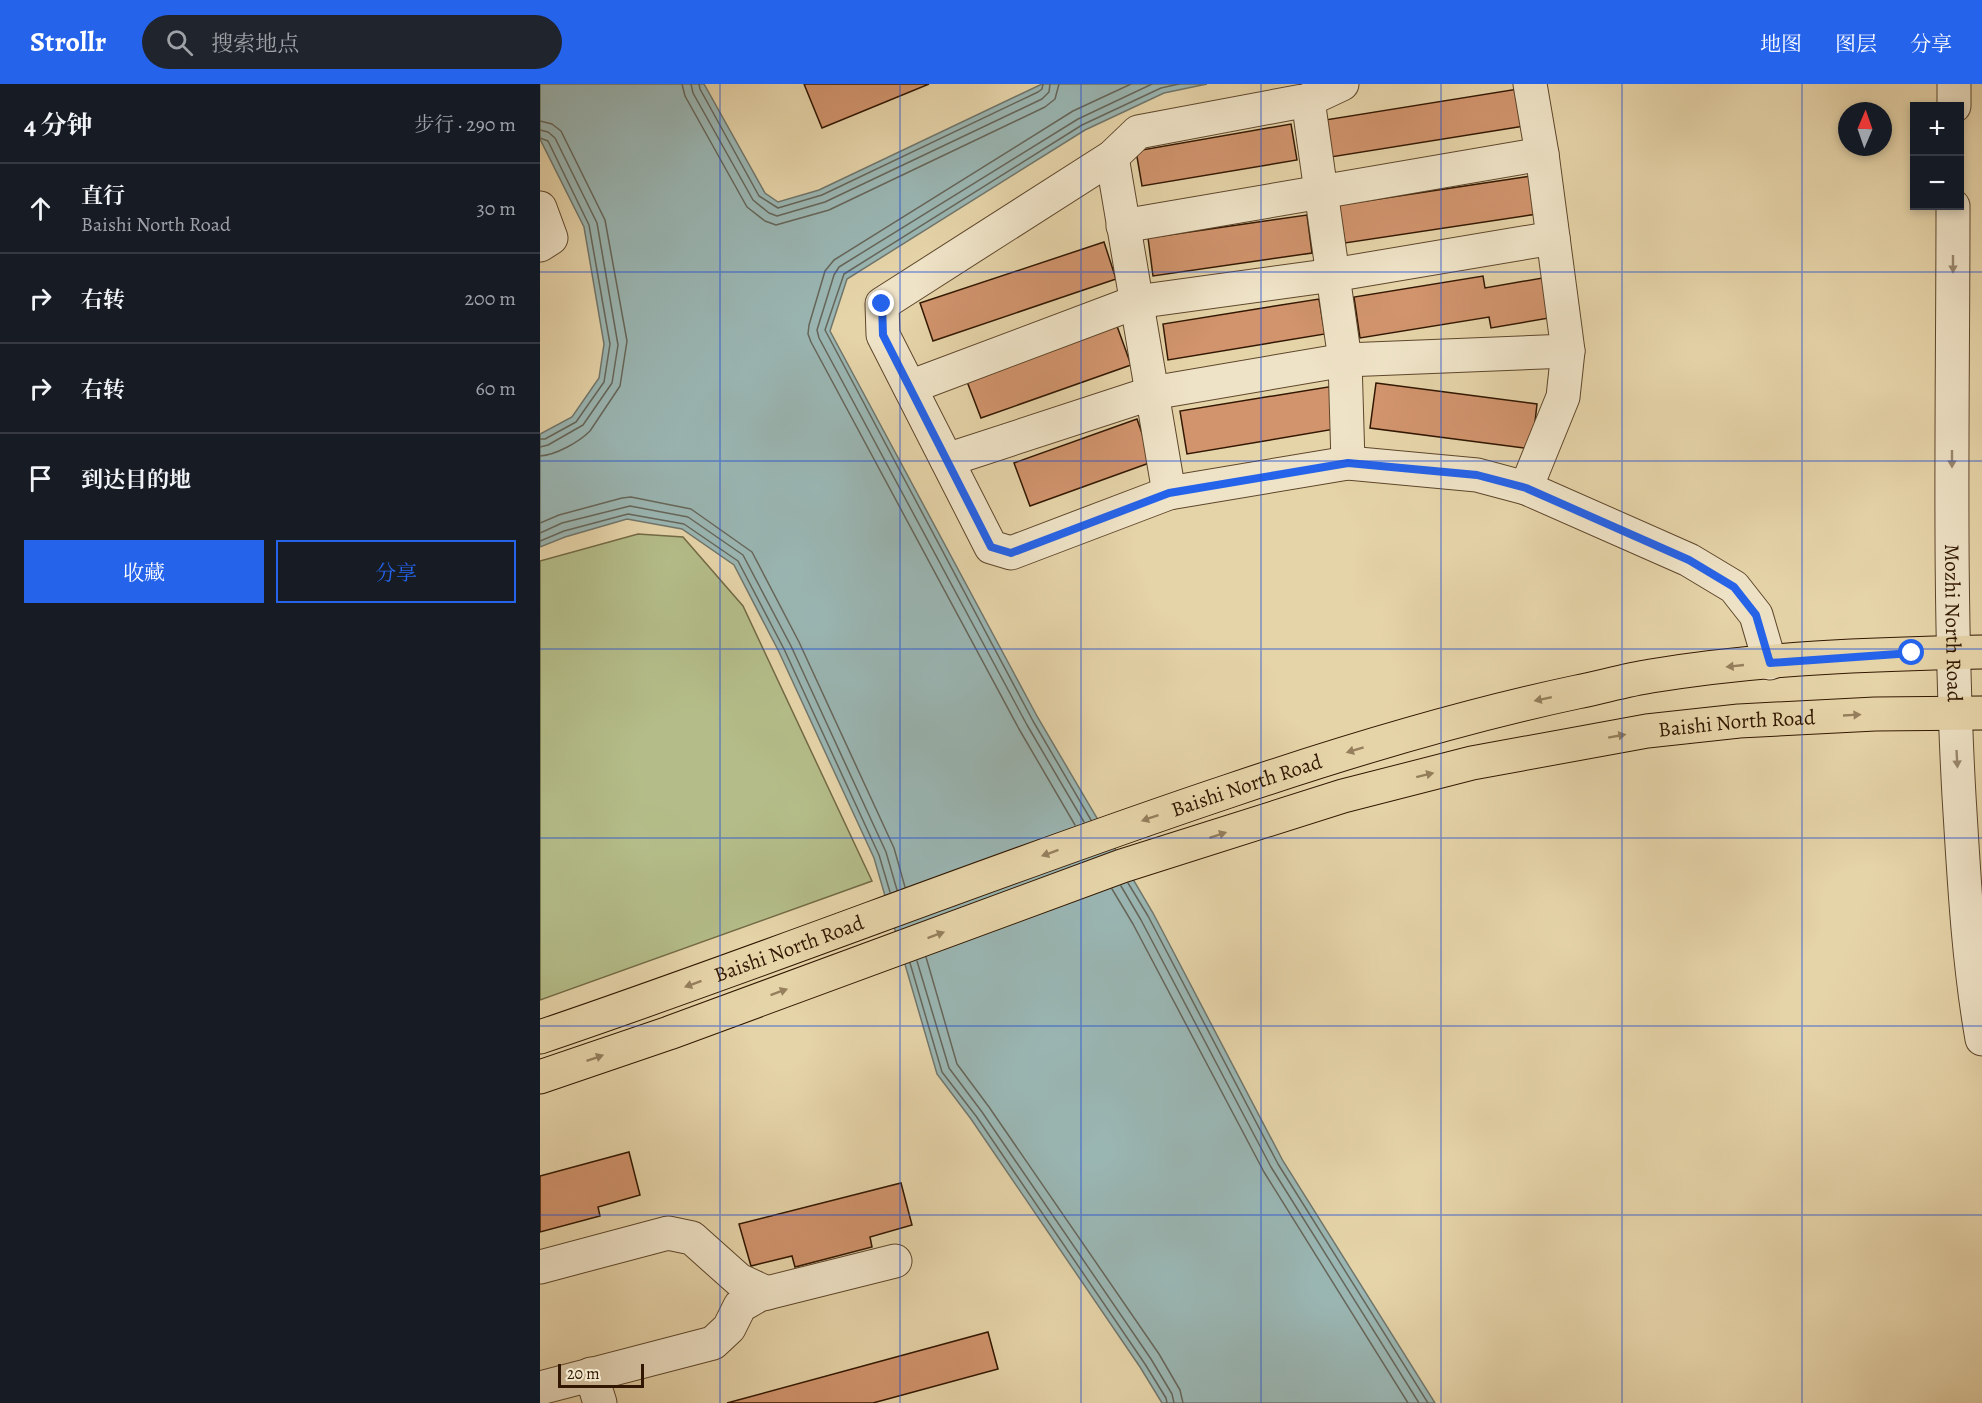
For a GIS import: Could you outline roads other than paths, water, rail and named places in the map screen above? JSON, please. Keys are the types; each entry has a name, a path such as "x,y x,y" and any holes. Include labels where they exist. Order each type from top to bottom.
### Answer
{"main road":[{"name":"Baishi North Road","path":"540,1037 657,998 1105,832 1328,758 1511,706 1651,676 1817,658 1968,652"},
{"name":"Baishi North Road","path":"540,1077 669,1033 1122,866 1343,796 1472,763 1647,731 1739,721 1875,714 1968,714"}],"street":[{"path":"1342,84 1308,100 1138,132 1112,158 921,277 882,304 883,335 991,547 1011,553 1169,493 1348,463 1477,475 1526,488 1689,560 1734,587 1756,615 1770,663"},
{"path":"1526,488 1563,397 1568,351 1542,154 1530,84"},
{"path":"1954,84 1954,102"},
{"path":"1308,100 1345,360 1348,463"},
{"path":"1123,226 1542,154"},
{"path":"1112,158 1169,493"},
{"path":"540,208 550,238 540,245"},
{"name":"Mozhi North Road","path":"1953,210 1968,652 1966,908 1974,993 1982,1039"},
{"path":"910,387 1136,302 1333,275 1553,238"},
{"path":"947,460 1152,393 1345,360 1568,351"},
{"path":"540,1267 668,1233 692,1238 749,1293"},
{"path":"540,1388 596,1389 712,1343 729,1328 749,1293 895,1261"}],"water":[{"path":"540,84 704,84 765,193 778,202 819,190 1042,84 1207,84 1164,93 1085,130 847,279 830,331 1038,718 1153,913 1283,1161 1435,1403 1162,1403 1140,1367 971,1119 937,1074 874,858 779,652 734,565 682,529 627,519 565,537 540,547 540,434 572,417 599,378 604,344 584,227 540,139"}]}
